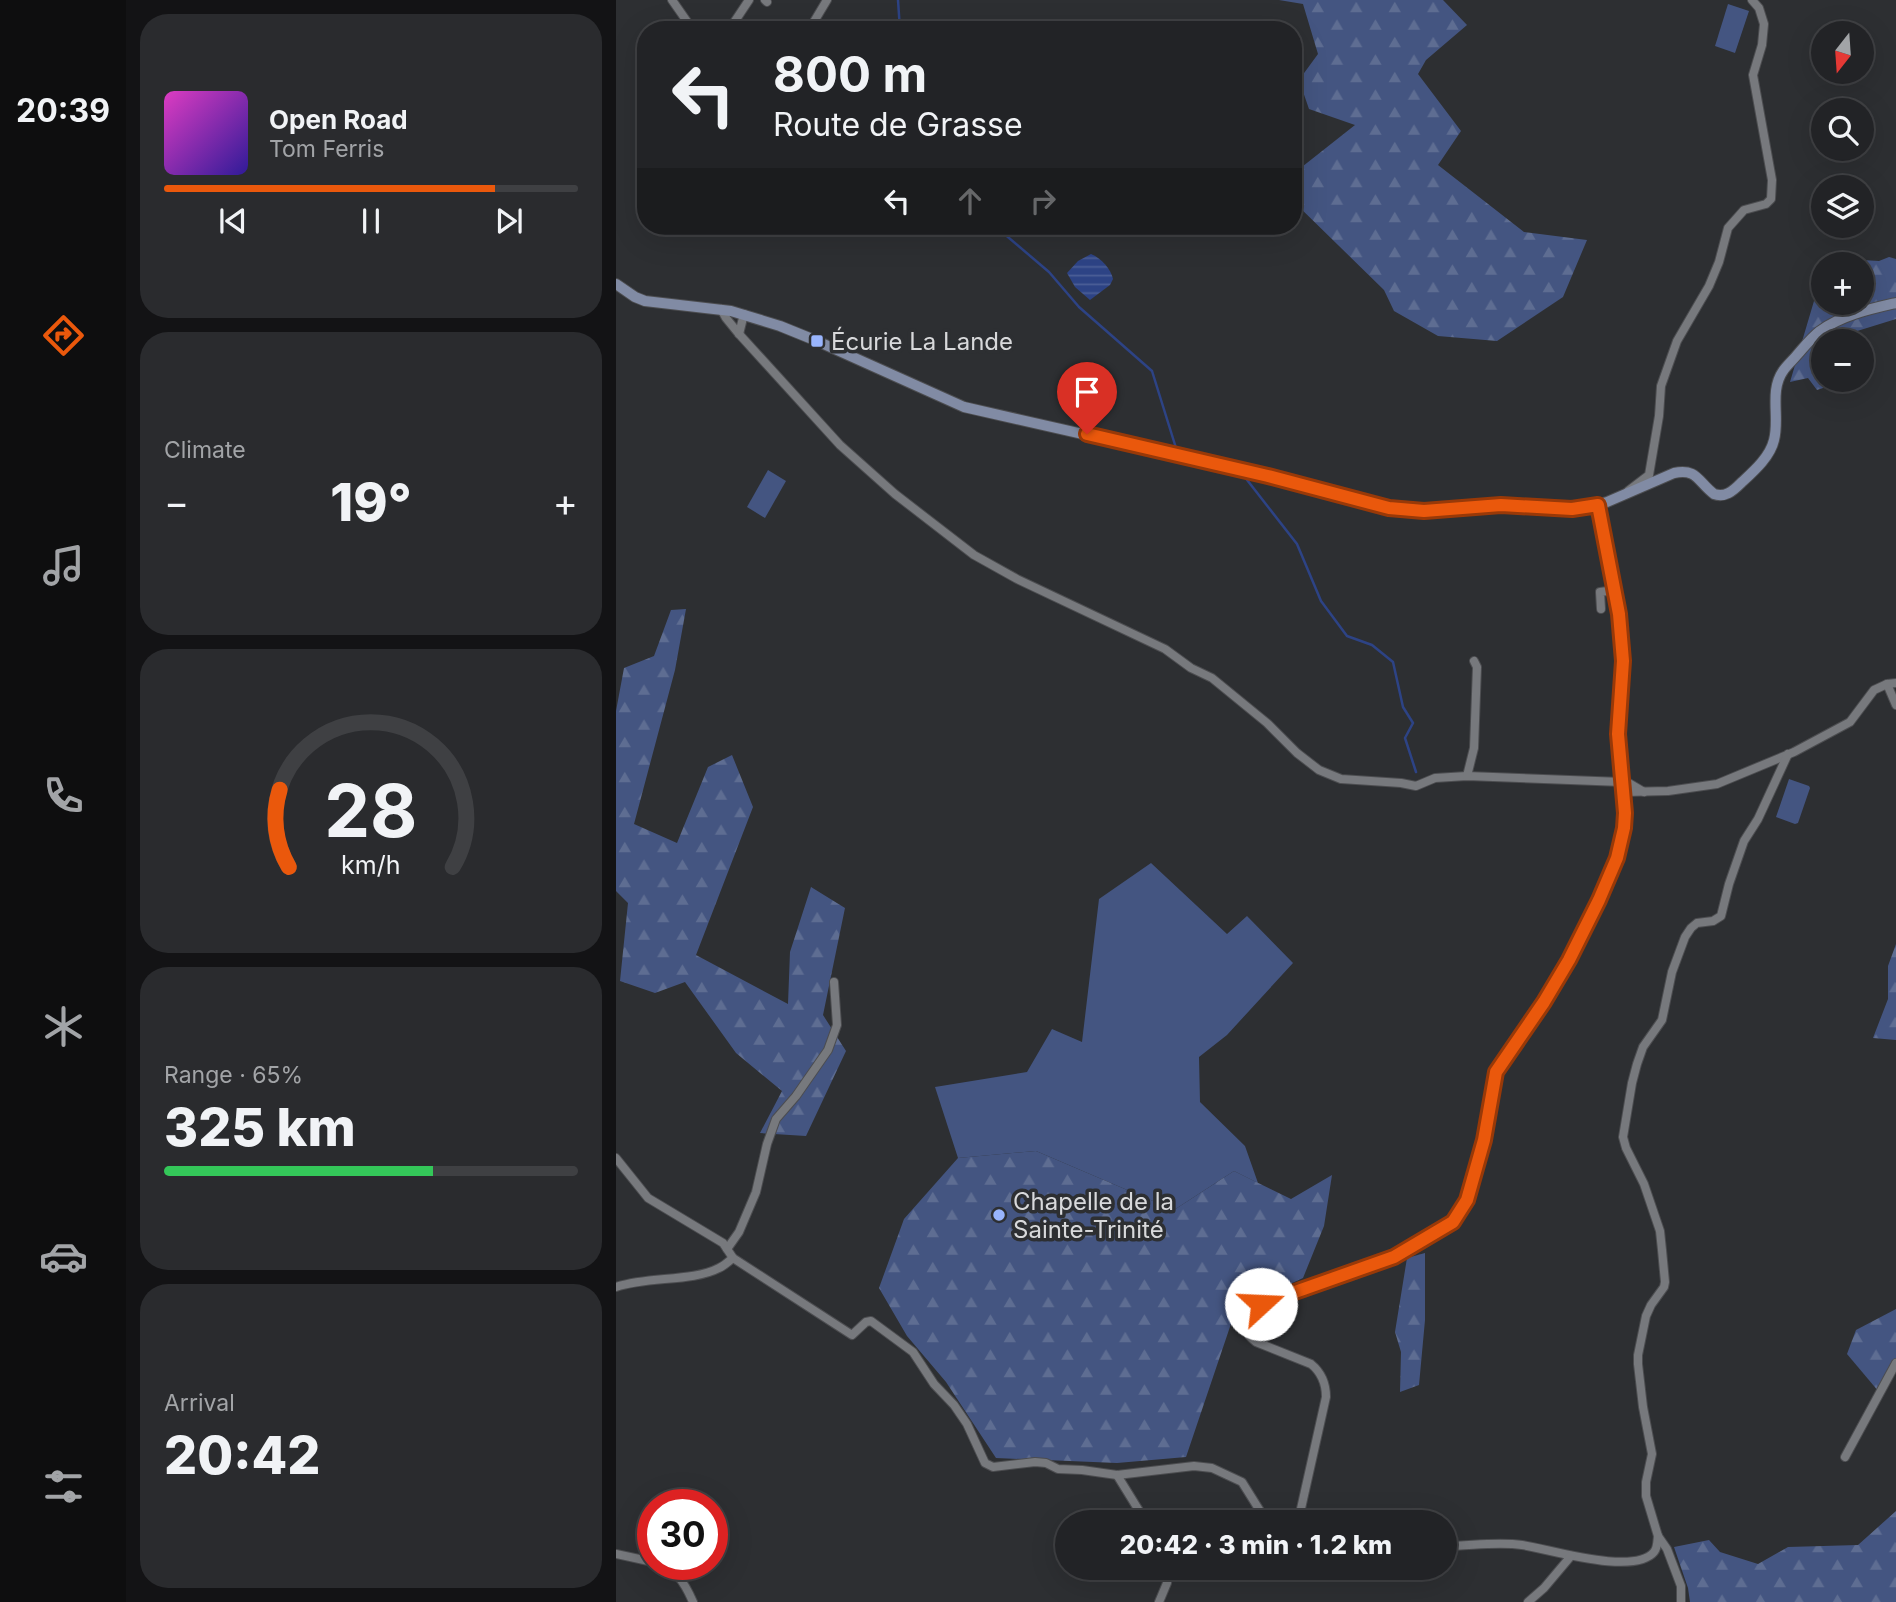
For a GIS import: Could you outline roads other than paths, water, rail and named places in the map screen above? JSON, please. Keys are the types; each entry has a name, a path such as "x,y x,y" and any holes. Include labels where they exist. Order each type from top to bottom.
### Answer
{"street":[{"path":"672,0 687,21"},
{"path":"735,21 749,0"},
{"path":"814,21 827,0"},
{"path":"1627,493 1649,475 1661,386 1666,368 1683,329 1709,286 1728,228 1744,210 1766,204 1771,199 1772,180 1753,75 1762,45 1763,24 1759,8 1752,0"},
{"path":"616,284 645,301 722,309 780,326 964,407 1268,476 1371,504 1424,511 1501,505 1572,509 1598,505 1657,479 1685,471 1691,472 1718,496 1727,495 1762,462 1771,449 1776,432 1777,386 1787,366 1812,338 1827,327 1859,313 1896,303"},
{"path":"722,309 739,334 840,445 895,494 993,567 1165,649 1191,668 1212,678 1319,770 1342,779 1416,786 1435,778 1468,776 1627,782 1640,792"},
{"path":"739,334 744,314"},
{"path":"1301,1510 1326,1397 1325,1385 1317,1369 1311,1364 1256,1342 1248,1336 1244,1326 1248,1313 1261,1304 1394,1257 1453,1222 1467,1200 1484,1140 1496,1072 1569,960 1617,858 1625,813 1618,734 1623,661 1619,614 1598,505"},
{"path":"1601,609 1600,592 1615,590"},
{"path":"1468,776 1474,748 1477,667 1474,661"},
{"path":"1624,792 1668,791 1717,784 1794,752 1850,722 1874,690 1892,683 1896,705"},
{"path":"1681,1602 1681,1586 1667,1549 1658,1536 1646,1496 1652,1454 1643,1407 1638,1355 1646,1316 1664,1287 1663,1260 1655,1214 1624,1143 1625,1122 1637,1064 1643,1046 1662,1020 1672,972 1685,937 1698,923 1713,921 1721,916 1744,841 1758,819 1788,754"},
{"path":"1625,813 1640,792"},
{"path":"727,1249 739,1232 756,1192 776,1119 796,1096 828,1050 837,1025 834,982"},
{"path":"616,1158 648,1198 723,1243 733,1258 845,1332 852,1335 866,1322 871,1321 913,1352 934,1384 967,1424 985,1463 993,1467 1035,1462 1046,1463 1058,1469 1117,1475 1194,1466 1212,1468 1242,1482 1260,1510"},
{"path":"616,1287 631,1282 696,1275 719,1268 733,1258"},
{"path":"1845,1457 1896,1363"},
{"path":"1117,1475 1139,1510"},
{"path":"1457,1546 1521,1545 1571,1556 1611,1561 1637,1560 1653,1554 1658,1536"},
{"path":"616,1555 637,1559"},
{"path":"1528,1602 1544,1588 1571,1556"},
{"path":"681,1580 687,1587 693,1602"},
{"path":"1158,1602 1168,1580"}],"waterway":[{"path":"898,0 899,21"},
{"path":"1006,235 1049,272 1079,307 1152,371 1176,448"},
{"path":"1244,476 1297,544 1321,601 1347,636 1372,645 1393,662 1403,707 1413,723 1405,738 1416,772"}],"place":[{"name":"Écurie La Lande","path":"817,341"},
{"name":"Chapelle de la Sainte-Trinité","path":"999,1215"}]}
